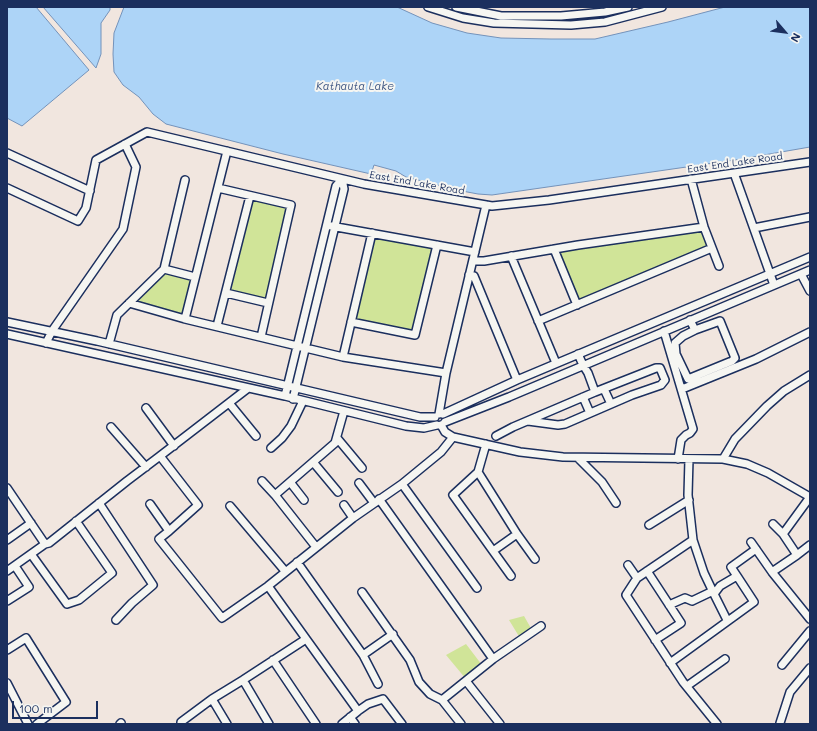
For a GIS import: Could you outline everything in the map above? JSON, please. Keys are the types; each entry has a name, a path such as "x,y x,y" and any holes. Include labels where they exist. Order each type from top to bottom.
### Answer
{"street":[{"path":"428,7 463,18 494,23 571,25 605,22 662,7"},
{"path":"456,7 485,10 501,16 563,16 605,12 628,7"},
{"path":"483,21 485,10"},
{"name":"East End Lake Road","path":"7,188 78,221 86,208 96,160 147,132 364,184 486,206 549,200 810,162"},
{"path":"46,343 52,331 123,230 136,167 125,144"},
{"path":"185,319 227,151"},
{"path":"7,153 90,191"},
{"path":"734,173 774,285"},
{"path":"285,396 289,386 336,186 342,179"},
{"path":"293,399 297,388 344,189 342,179"},
{"path":"692,179 704,227 719,266"},
{"path":"110,344 117,315 164,269 185,180"},
{"path":"218,188 291,206 261,337"},
{"path":"218,326 250,196"},
{"path":"486,206 446,373 439,415 435,422 441,424 445,432 453,437 520,452 578,458 723,459 747,464 768,473 810,497 783,534"},
{"path":"754,228 810,217"},
{"path":"327,225 475,252"},
{"path":"473,261 484,261 704,227"},
{"path":"343,357 372,233"},
{"path":"351,322 415,335 437,245"},
{"path":"538,321 712,248"},
{"path":"554,249 577,305"},
{"path":"511,256 556,363"},
{"path":"439,415 556,363 810,257"},
{"path":"164,269 195,277"},
{"path":"7,334 247,389 285,396 406,426 424,428 441,424 585,367 664,331 810,270"},
{"path":"801,274 810,291"},
{"path":"469,275 474,276 517,380"},
{"path":"226,293 268,304"},
{"path":"129,304 343,357 446,373"},
{"path":"690,320 695,330"},
{"path":"720,321 735,358 688,379 676,354 675,343 683,336 695,330 720,321"},
{"path":"7,322 110,344 412,415 439,415 446,417 441,424"},
{"path":"664,331 693,429 681,440 678,459"},
{"path":"682,389 756,359 810,332"},
{"path":"578,354 595,392"},
{"path":"496,436 528,421 583,397 656,368 660,368 665,380 661,385 611,404 565,424 558,425 528,421"},
{"path":"723,459 735,440 767,406 784,391 810,375"},
{"path":"7,571 45,544 49,543 247,389"},
{"path":"604,389 611,404"},
{"path":"583,397 590,413"},
{"path":"271,448 282,438 291,426 303,401"},
{"path":"229,403 256,436"},
{"path":"146,408 174,446"},
{"path":"275,495 335,443 344,411"},
{"path":"111,427 146,467"},
{"path":"160,456 198,505 159,539 222,618 268,586 353,518 402,484 441,452 453,437"},
{"path":"337,438 362,468"},
{"path":"486,444 478,472 453,495 511,576"},
{"path":"578,458 602,482 616,503"},
{"path":"689,459 689,500 693,540 704,574 727,620"},
{"path":"313,462 338,492"},
{"path":"478,472 517,534 535,559"},
{"path":"262,481 316,547"},
{"path":"290,482 304,500"},
{"path":"358,483 377,501 493,659"},
{"path":"402,484 477,588"},
{"path":"7,488 45,544"},
{"path":"649,525 689,500"},
{"path":"99,503 153,585 132,603 116,620"},
{"path":"150,504 169,531"},
{"path":"344,505 353,518"},
{"path":"230,506 285,571"},
{"path":"31,554 67,604 79,600 112,573 76,522"},
{"path":"7,540 31,523"},
{"path":"772,524 783,534 797,555"},
{"path":"493,551 517,534"},
{"path":"693,540 637,578 626,595 670,663 717,724"},
{"path":"752,542 772,572 810,619"},
{"path":"772,572 810,545"},
{"path":"670,663 724,624 727,620 754,602 731,567 756,549"},
{"path":"297,562 363,655 378,684"},
{"path":"628,565 637,578"},
{"path":"7,601 29,587 15,566"},
{"path":"647,571 681,623 655,640"},
{"path":"669,605 685,598 692,601 713,592 737,576"},
{"path":"268,586 358,711"},
{"path":"362,592 410,660 419,682 430,694 442,700 461,724"},
{"path":"442,700 493,659 541,626"},
{"path":"782,665 810,631"},
{"path":"363,655 393,634"},
{"path":"7,650 26,638 66,702 37,724"},
{"path":"180,724 212,699 306,638"},
{"path":"687,686 725,659"},
{"path":"273,660 316,724"},
{"path":"780,724 790,692 810,668"},
{"path":"243,680 269,724"},
{"path":"466,681 500,724"},
{"path":"7,683 25,723"},
{"path":"212,699 227,724"},
{"path":"342,724 368,704 382,699 402,724"},
{"path":"350,717 355,724"}],"green space":[{"path":"253,200 287,208 265,300 231,291"},
{"path":"702,230 707,246 579,300 559,251"},
{"path":"375,237 433,248 412,330 356,320"},
{"path":"166,273 191,279 183,314 136,303"},
{"path":"524,616 532,630 520,638 509,620"},
{"path":"466,644 482,665 466,679 446,655"}],"water":[{"path":"7,7 36,7 89,70 22,126 7,118"},
{"path":"43,7 110,7 110,10 101,23 101,54 96,68"},
{"name":"Kathauta Lake","path":"124,7 397,7 432,23 467,33 501,38 595,39 725,7 810,7 810,147 735,160 492,195 462,191 406,177 396,171 374,165 371,174 283,154 166,124 153,114 139,97 123,85 114,72 114,33"}]}
